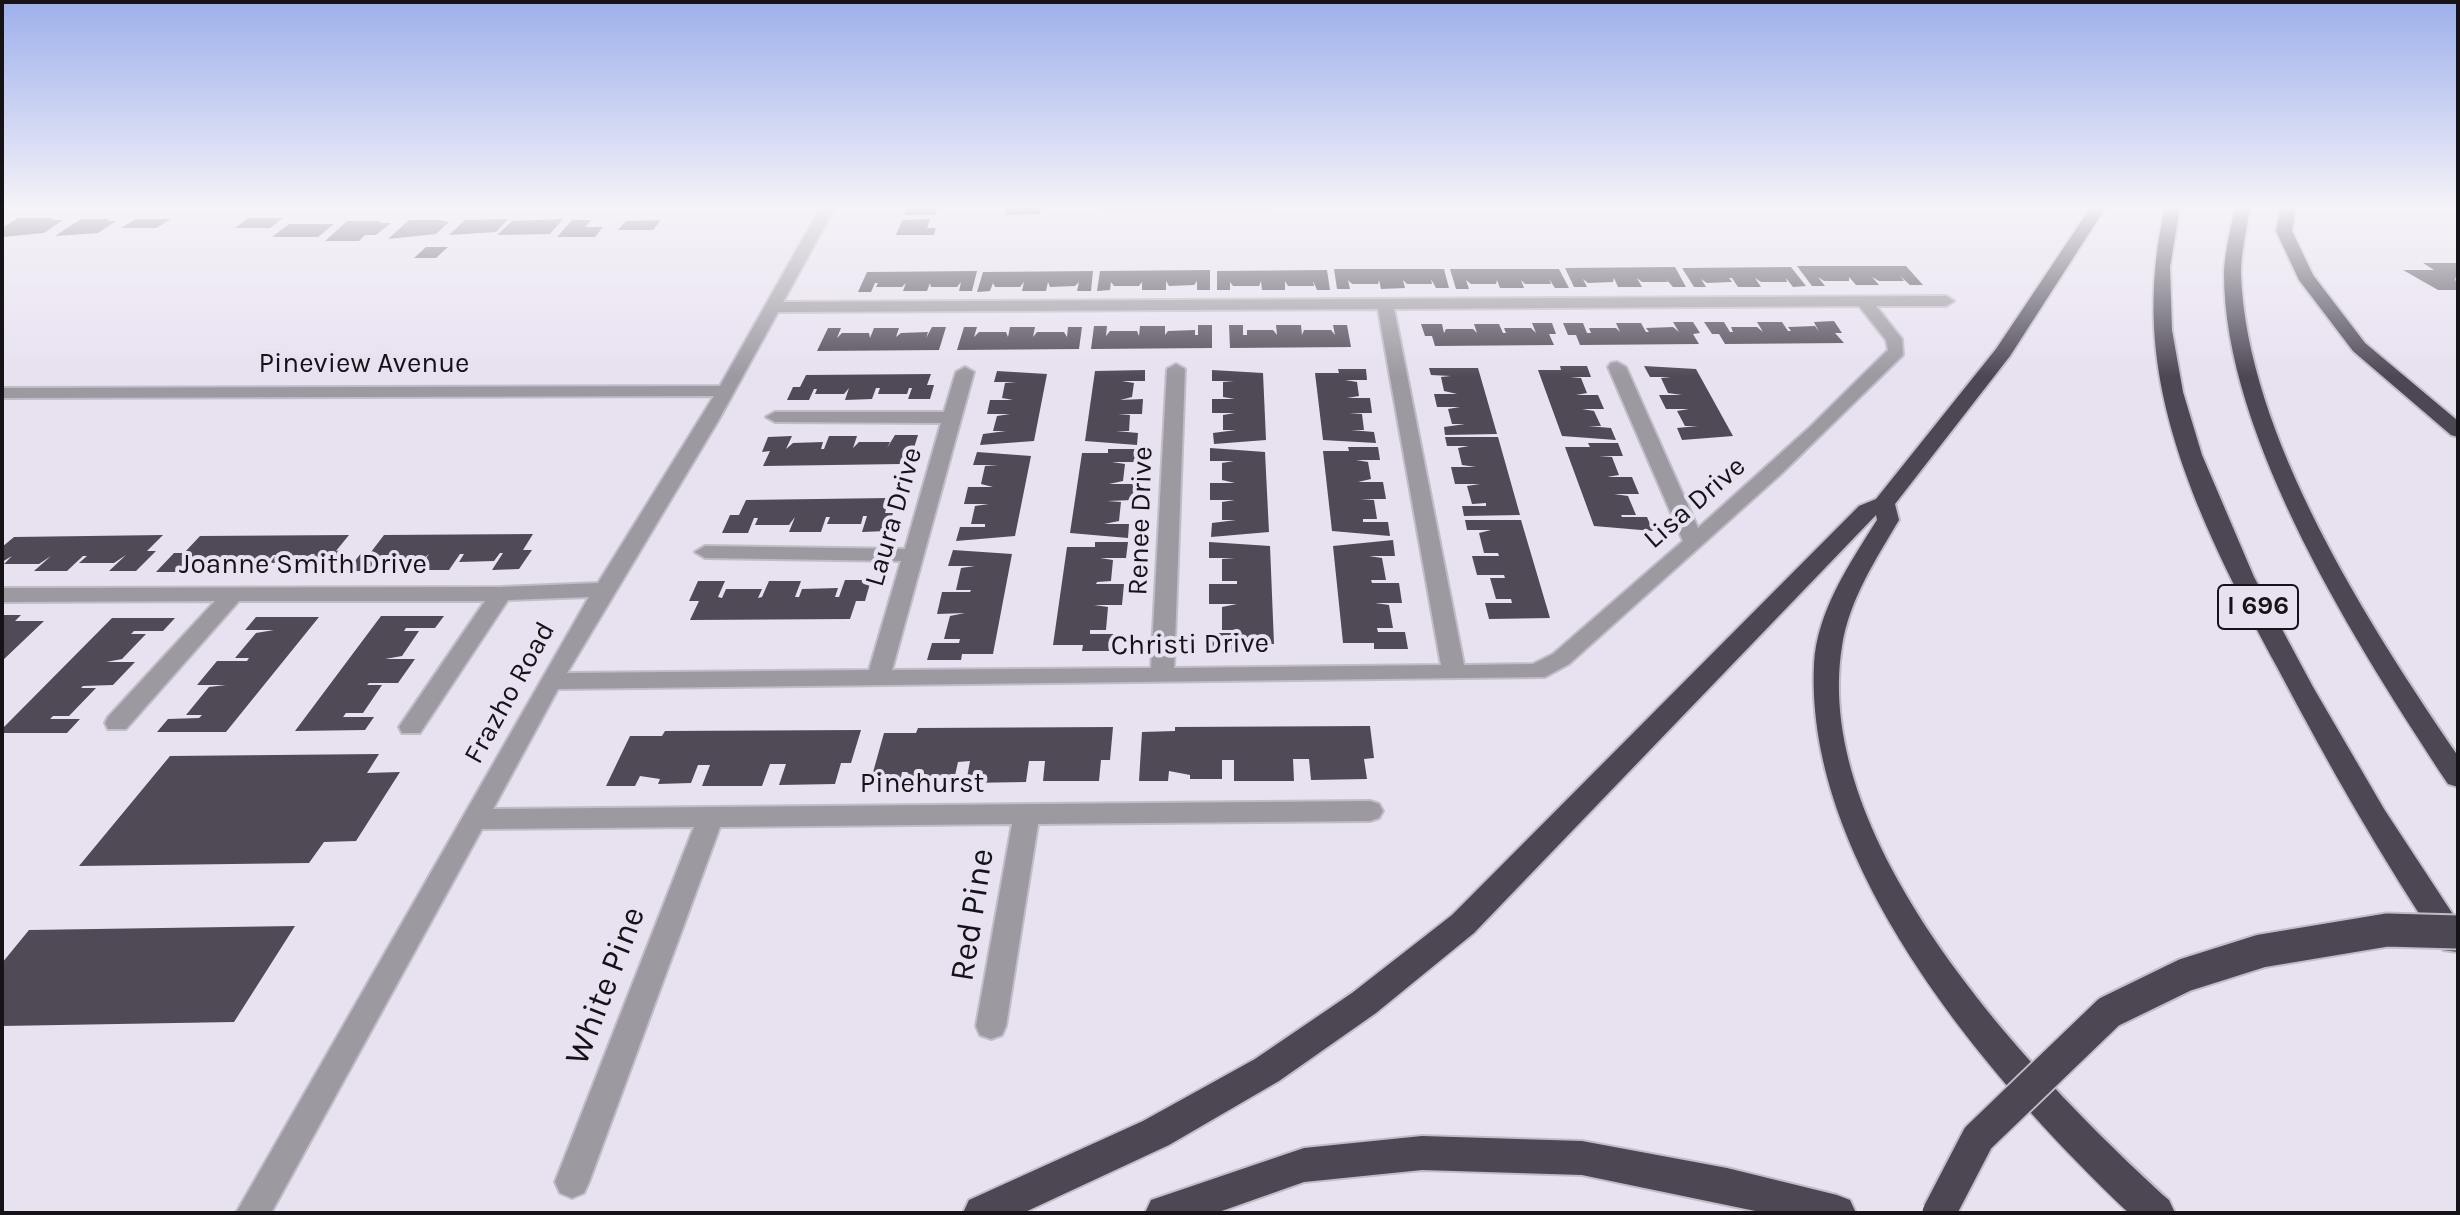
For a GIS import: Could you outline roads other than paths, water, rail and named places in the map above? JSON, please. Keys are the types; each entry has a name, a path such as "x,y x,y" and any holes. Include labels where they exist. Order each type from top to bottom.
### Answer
{"highway":[{"path":"982,1213 1156,1133 1267,1070 1364,1003 1463,924 1867,511 1884,504 2003,352 2061,264"},
{"name":"I 696","path":"2163,264 2160,288 2167,350 2188,439 2216,516 2245,582 2326,735 2458,947"},
{"name":"I 696","path":"2234,264 2232,282 2239,335 2262,420 2309,529 2414,712 2458,777"},
{"path":"2299,264 2305,276 2359,347 2458,431"},
{"path":"1884,504 1888,520 1849,584 1835,621 1827,660 1827,732 1854,816 1887,889 1973,1018 2103,1166 2156,1213"},
{"path":"1939,1213 1978,1138 2109,1012 2185,975 2261,951 2387,930 2458,932"},
{"path":"1164,1213 1304,1165 1449,1153 1582,1158 1727,1186 1837,1213"}],"street":[{"name":"Frazho Road","path":"253,1213 603,590 726,391 796,264"},
{"path":"772,307 1946,301"},
{"name":"Lisa Drive","path":"1454,673 1537,672 1561,659 1832,420 1897,351 1894,339 1864,302"},
{"path":"1385,305 1454,673"},
{"path":"1617,367 1693,541"},
{"name":"Renee Drive","path":"1162,676 1176,369"},
{"name":"Laura Drive","path":"878,679 965,372"},
{"name":"Pineview Avenue","path":"2,393 726,391"},
{"path":"775,417 952,418"},
{"path":"705,552 911,555"},
{"name":"Joanne Smith Drive","path":"2,595 501,594 603,590"},
{"path":"411,727 501,594"},
{"path":"117,723 233,595"},
{"name":"Christi Drive","path":"552,681 1454,673"},
{"name":"Pinehurst","path":"475,819 1370,811"},
{"name":"White Pine","path":"572,1182 711,816"},
{"name":"Red Pine","path":"991,1026 1026,816"}]}
